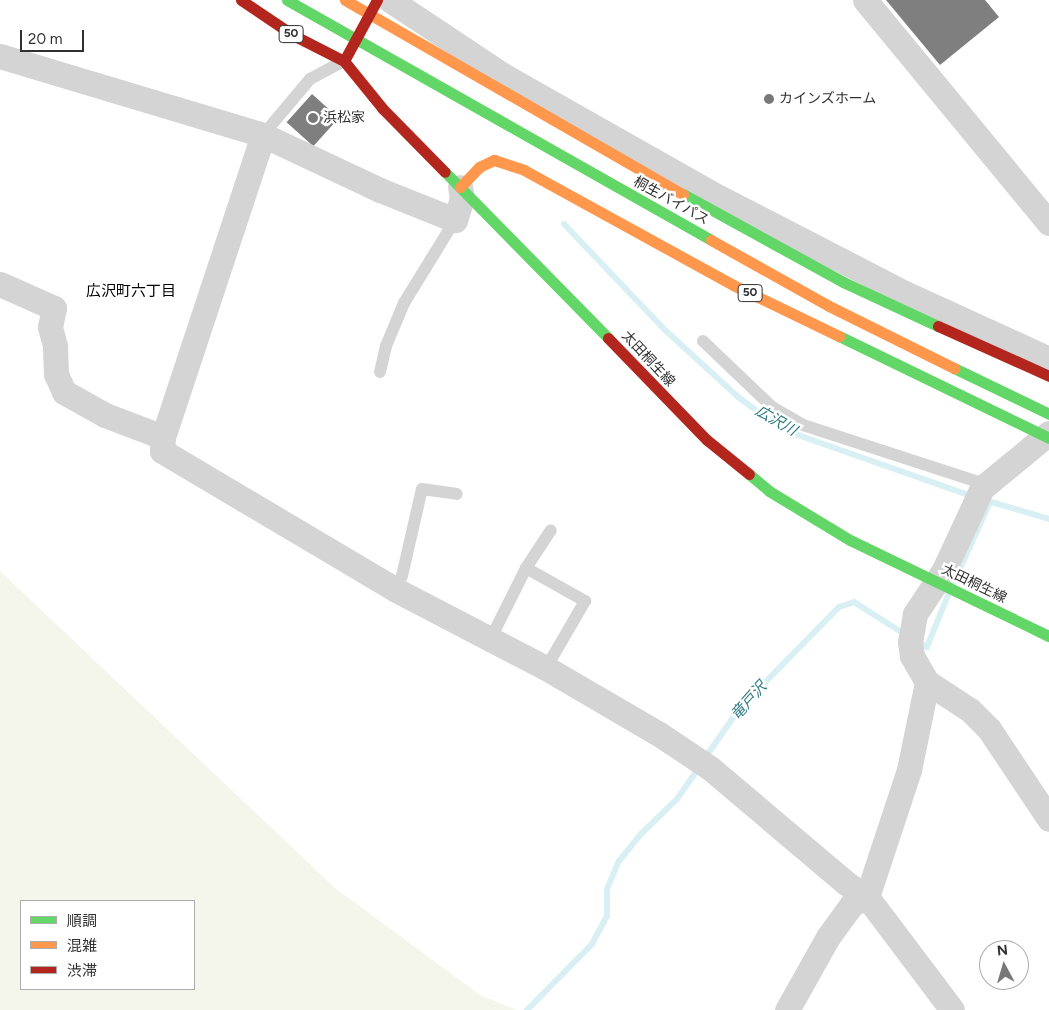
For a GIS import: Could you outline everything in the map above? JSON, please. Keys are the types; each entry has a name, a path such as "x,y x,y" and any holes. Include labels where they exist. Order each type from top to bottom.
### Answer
{"main road":[{"name":"50","path":"241,0 293,35 344,61"},
{"name":"桐生バイパス","path":"287,0 1048,430"},
{"name":"桐生バイパス","path":"345,0 564,128 843,282 1049,376"},
{"path":"344,61 377,0"},
{"name":"太田桐生線","path":"344,61 383,110 706,440 751,478 850,540 1049,636"},
{"name":"50","path":"460,187 479,167 494,160 524,170 733,285 1048,430"}],"street":[{"path":"390,0 506,77 711,193 905,293 1049,359"},
{"path":"865,0 1049,223"},
{"path":"0,56 263,135 380,190 455,220 462,198 460,187"},
{"path":"263,135 163,437 162,451 171,458 310,536 396,590 546,668 659,734 710,768 846,884 867,897 952,1010"},
{"path":"0,284 54,308 50,327 55,346 56,374 64,392 105,415 163,437"},
{"path":"1048,430 981,492 944,570 934,581 915,614 910,642 912,656 927,682 970,710 989,729 1049,819"},
{"path":"787,1010 828,937 852,904 867,897 905,787 927,682"}],"lane":[{"path":"263,135 310,79 344,61"},
{"path":"380,372 386,346 404,303 455,220"},
{"path":"703,341 772,407 803,425 981,492"},
{"path":"396,590 402,576 422,489 457,494"},
{"path":"490,638 526,568 551,530"},
{"path":"526,568 585,601 546,668"}],"shaded area":[{"path":"0,571 335,888 480,995 517,1010 0,1010"}],"building":[{"path":"886,0 985,0 999,17 940,65"},
{"path":"312,94 339,118 313,146 287,122"}],"waterway":[{"name":"広沢川","path":"564,224 665,330 738,397 764,416 798,435 974,497"},
{"name":"広沢川","path":"988,501 1049,519"},
{"name":"竜戸沢","path":"953,584 990,502"},
{"name":"竜戸沢","path":"917,641 927,647 948,595"},
{"name":"竜戸沢","path":"705,758 739,709 839,607 854,602 906,635"},
{"name":"竜戸沢","path":"527,1010 592,944 607,916 607,889 619,861 641,834 677,799 699,767"}],"traffic: fast":[{"path":"287,0 711,240"},
{"path":"445,172 608,338"},
{"path":"683,194 843,282 938,326"},
{"path":"839,336 1049,438"},
{"path":"954,368 1049,414"},
{"path":"749,474 769,491 850,540 1049,636"}],"traffic: slow":[{"path":"345,0 683,194"},
{"path":"460,187 479,167 494,160 524,170 733,285 839,336"},
{"path":"711,240 829,306 954,368"}],"traffic: jam":[{"path":"241,0 293,35 344,61"},
{"path":"377,0 344,61 383,109 445,172"},
{"path":"938,326 1049,376"},
{"path":"608,338 707,440 749,474"}],"place":[{"name":"カインズホーム","path":"769,99"},
{"name":"浜松家","path":"313,118"}],"district":[{"name":"広沢町六丁目","path":"131,292"}]}
